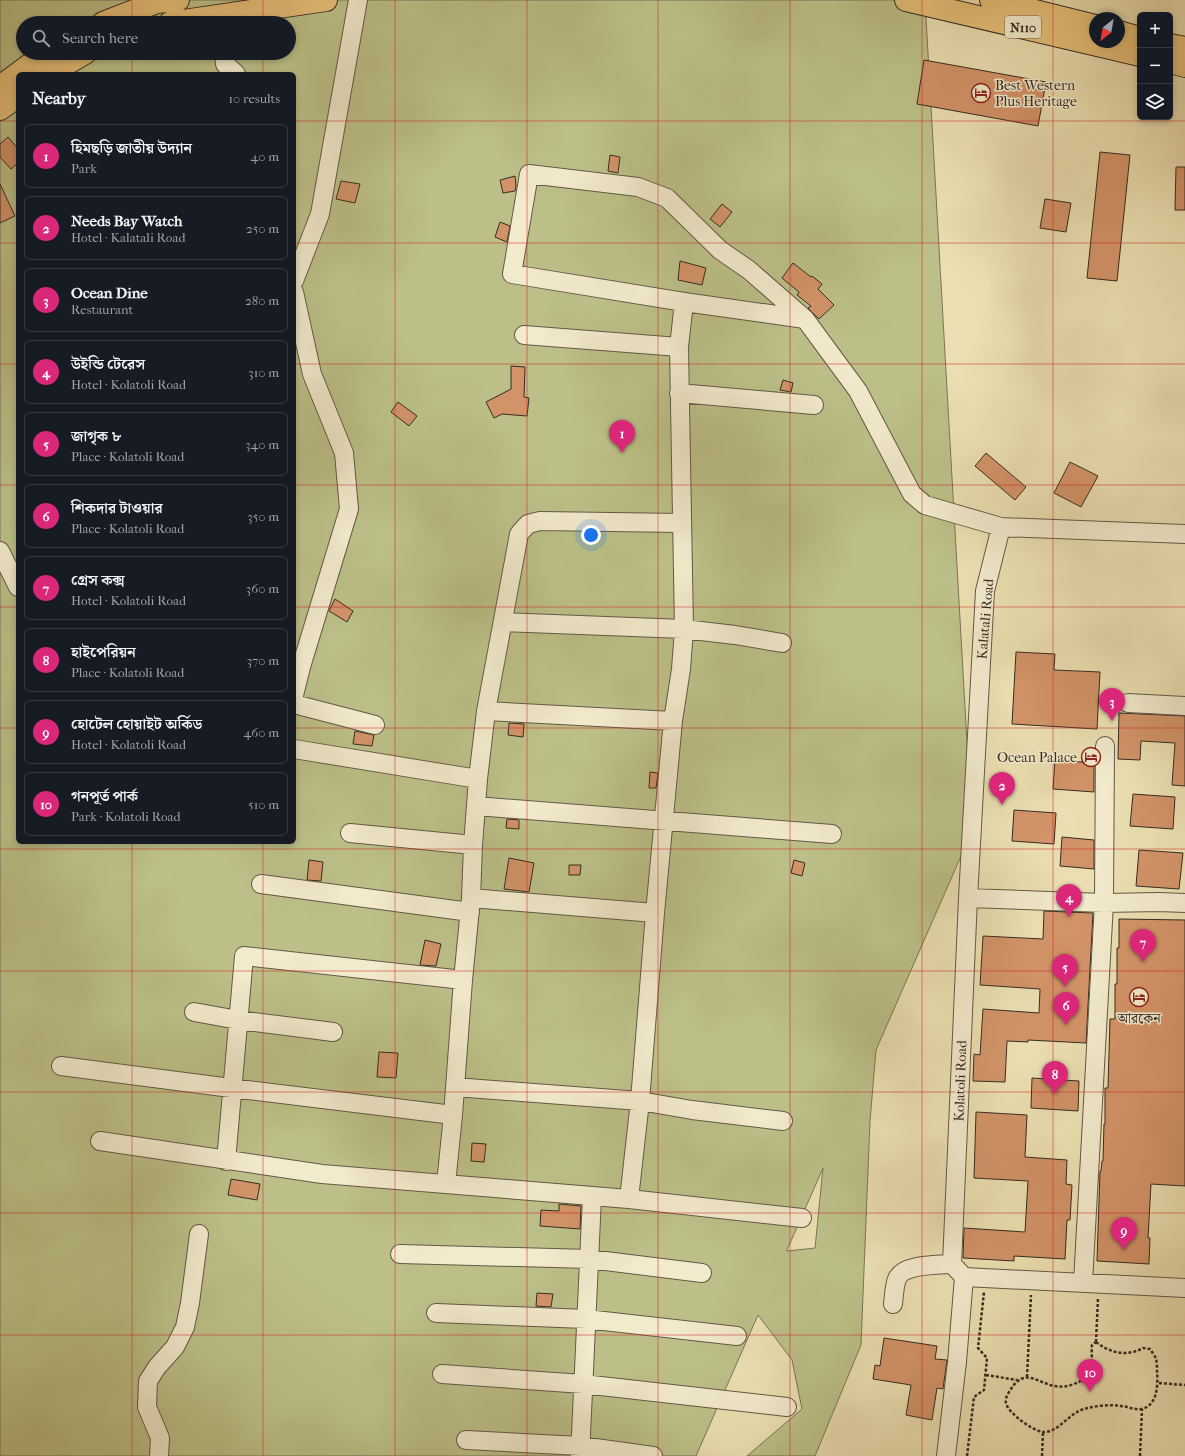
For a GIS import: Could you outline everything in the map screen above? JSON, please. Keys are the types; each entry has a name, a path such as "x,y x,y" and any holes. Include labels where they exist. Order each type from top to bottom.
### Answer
{"highway":[{"path":"237,16 322,0"},
{"name":"N110","path":"906,0 1137,54"},
{"name":"N110","path":"991,0 1089,24"},
{"path":"122,16 164,1"},
{"path":"1125,34 1137,37"},
{"path":"1173,46 1185,48"},
{"path":"20,72 36,60"},
{"path":"52,72 73,60"},
{"path":"1173,63 1185,66"},
{"path":"0,87 16,75"},
{"path":"0,109 16,97"}],"street":[{"path":"296,274 309,245 320,214 358,0"},
{"path":"225,60 225,64 234,72"},
{"path":"805,319 684,302 512,274 529,174 638,187 667,198 720,250 750,270 805,319 858,391 912,494 925,505 1001,527 1185,534"},
{"path":"296,301 312,374 344,453 349,509 300,667 296,686"},
{"path":"629,1199 640,1101 663,821 673,720 681,669 684,629 679,347 684,302"},
{"path":"524,335 679,347"},
{"path":"679,393 814,405"},
{"path":"446,1184 470,905 478,779 486,711 520,534 528,524 540,520 682,523"},
{"name":"Kalatali Road","path":"968,898 985,592 1001,527"},
{"path":"0,551 16,583"},
{"path":"503,622 684,629 735,635 782,643"},
{"path":"1128,703 1185,706"},
{"path":"296,705 374,725"},
{"path":"486,711 673,720"},
{"path":"1083,1283 1104,903 1105,746"},
{"path":"296,750 478,779"},
{"path":"476,806 832,834"},
{"path":"350,833 473,845"},
{"path":"261,884 470,905 655,914"},
{"path":"968,898 1104,903 1185,903"},
{"name":"Kolatoli Road","path":"946,1456 957,1362 968,898"},
{"path":"226,1161 231,1088 244,956 463,980"},
{"path":"194,1012 238,1020 333,1032"},
{"path":"61,1066 453,1115"},
{"path":"455,1087 640,1101 692,1110 783,1121"},
{"path":"100,1141 226,1161 322,1174 629,1199 802,1218"},
{"path":"580,1451 592,1197"},
{"path":"159,1456 160,1438 147,1408 148,1381 157,1367 175,1347 185,1327 190,1303 199,1234"},
{"path":"400,1254 589,1259 702,1273"},
{"path":"893,1304 897,1279 904,1271 913,1268 958,1270 1083,1283 1185,1288"},
{"path":"436,1313 586,1319 737,1336"},
{"path":"442,1374 584,1384 787,1407"},
{"path":"466,1440 580,1451 653,1456"}],"path":[{"path":"967,1456 974,1397 984,1390 986,1375 987,1358 978,1348 985,1287"},
{"path":"1027,1377 1032,1290"},
{"path":"986,1375 1017,1380 1032,1377 1056,1386 1066,1386 1078,1382 1088,1376 1091,1368 1092,1345 1096,1342 1098,1296"},
{"path":"1017,1380 1007,1396 1006,1403 1010,1410 1033,1429 1043,1432 1060,1426 1072,1414 1083,1409 1111,1405 1131,1409 1142,1409 1150,1404 1155,1398 1158,1383 1156,1359 1150,1349 1143,1348 1129,1353 1113,1352 1103,1348 1096,1342"},
{"path":"1158,1383 1185,1385"},
{"path":"1140,1456 1142,1409"},
{"path":"1042,1456 1043,1432"}],"green space":[{"path":"0,0 925,0 972,831 876,1050 870,1121 861,1345 815,1456 747,1456 802,1409 792,1360 758,1315 696,1456 0,1456","holes":["823,1168 815,1248 787,1251 787,1250"]}],"building":[{"name":"Best Western Plus Heritage","path":"924,60 1046,82 1038,126 917,104"},
{"path":"8,137 16,147 16,165 11,169 0,157 0,144"},
{"path":"1100,152 1130,155 1117,281 1087,278"},
{"path":"610,155 620,157 618,173 608,171"},
{"path":"1176,167 1185,167 1185,210 1175,210"},
{"path":"515,176 515,191 503,193 500,180"},
{"path":"341,181 360,184 355,203 336,199"},
{"path":"0,184 15,216 0,223"},
{"path":"1045,199 1071,203 1066,232 1040,228"},
{"path":"722,204 732,212 720,227 710,219"},
{"path":"500,222 510,226 507,242 495,237"},
{"path":"680,261 706,268 702,285 678,280"},
{"path":"793,263 822,284 818,289 834,305 819,319 808,308 811,306 797,295 799,292 782,278"},
{"path":"511,366 525,367 524,397 529,398 527,416 502,414 494,418 486,402 511,389"},
{"path":"783,380 793,383 791,392 780,390"},
{"path":"398,402 417,416 409,426 391,412"},
{"path":"986,453 1026,487 1015,500 975,466"},
{"path":"1070,462 1098,476 1081,507 1054,493"},
{"path":"335,599 353,611 347,622 329,611"},
{"path":"1016,652 1055,654 1054,670 1100,672 1097,729 1012,724"},
{"path":"1119,713 1185,716 1185,786 1172,785 1175,743 1141,741 1140,760 1118,759"},
{"path":"509,723 524,724 523,737 508,735"},
{"path":"355,731 374,735 372,746 353,744"},
{"path":"1055,760 1094,763 1094,792 1053,789"},
{"path":"650,772 658,773 656,788 649,788"},
{"path":"1133,794 1175,797 1173,829 1130,826"},
{"path":"1014,810 1056,813 1054,844 1012,841"},
{"path":"507,819 519,820 519,829 506,828"},
{"path":"1062,837 1094,840 1094,869 1060,866"},
{"path":"1139,850 1183,853 1179,889 1136,886"},
{"path":"509,858 534,863 529,892 504,889"},
{"path":"309,860 323,862 321,881 307,880"},
{"path":"794,860 805,863 802,876 791,873"},
{"path":"569,865 581,865 580,875 569,875"},
{"path":"1044,911 1093,913 1086,1043 1028,1040 1028,1042 1007,1041 1005,1082 973,1081 974,1054 980,1055 983,1009 1039,1013 1040,989 980,985 983,936 1043,939"},
{"path":"1119,919 1185,920 1185,1186 1151,1184 1148,1238 1150,1238 1149,1264 1097,1261 1100,1171 1103,1161 1105,1124 1105,1088 1108,1088 1110,1019 1115,1019 1115,984 1117,984"},
{"path":"425,940 441,944 436,966 420,965"},
{"path":"379,1052 398,1053 396,1078 377,1077"},
{"path":"1032,1078 1079,1081 1078,1111 1031,1108"},
{"path":"976,1112 1027,1115 1025,1157 1067,1160 1066,1184 1072,1185 1070,1220 1067,1220 1065,1259 1014,1256 1014,1261 963,1258 964,1228 1025,1232 1028,1181 974,1178"},
{"path":"472,1143 486,1144 484,1162 471,1161"},
{"path":"231,1179 260,1184 257,1200 228,1195"},
{"path":"559,1204 581,1206 580,1229 540,1226 541,1210 559,1211"},
{"path":"537,1293 553,1294 551,1307 536,1306"},
{"path":"884,1338 937,1346 935,1359 947,1360 943,1389 937,1388 932,1420 906,1415 911,1385 873,1379 875,1365 880,1366"}],"place":[{"name":"Best Western Plus Heritage","path":"981,93"},
{"name":"হিমছড়ি জাতীয় উদ্যান","path":"622,453"},
{"name":"Ocean Dine","path":"1112,721"},
{"name":"Ocean Palace","path":"1091,757"},
{"name":"Needs Bay Watch","path":"1002,805"},
{"name":"উইন্ডি টেরেস","path":"1069,917"},
{"name":"গ্রেস কক্স","path":"1143,962"},
{"name":"জাগৃক ৮","path":"1065,987"},
{"name":"আরকেন","path":"1139,997"},
{"name":"শিকদার টাওয়ার","path":"1066,1025"},
{"name":"হাইপেরিয়ন","path":"1055,1094"},
{"name":"হোটেল হোয়াইট অর্কিড","path":"1124,1250"},
{"name":"গনপূর্ত পার্ক","path":"1090,1392"}]}
